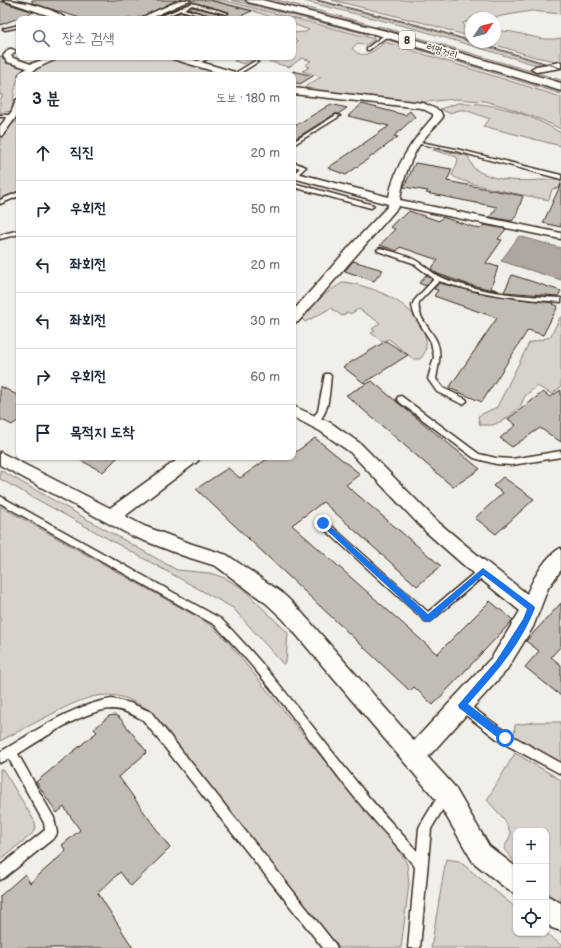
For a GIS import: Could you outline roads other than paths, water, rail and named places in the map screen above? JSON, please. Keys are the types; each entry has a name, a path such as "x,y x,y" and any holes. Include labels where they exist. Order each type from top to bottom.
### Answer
{"highway":[{"name":"려명거리","path":"251,0 388,34 561,87"},
{"name":"려명거리","path":"288,0 408,30 561,76"}],"street":[{"path":"6,0 56,16"},
{"path":"23,5 37,0"},
{"path":"150,16 187,0"},
{"path":"7,54 10,60 32,67"},
{"path":"26,72 32,67 50,60"},
{"path":"186,60 224,72"},
{"path":"536,69 561,65"},
{"path":"296,91 423,106 433,109 437,113 438,117 417,142 408,156 397,182 393,207 355,247 296,316"},
{"path":"0,133 15,117"},
{"path":"296,178 394,202 561,236"},
{"path":"296,411 315,420 348,442 368,460 400,496 442,536 483,571 531,608"},
{"path":"0,458 138,531 190,551 221,560 274,598 290,613 446,794 481,854 513,880"},
{"path":"111,517 188,460"},
{"path":"414,757 499,664 526,621 540,584 561,556"},
{"path":"549,909 561,919"}],"lane":[{"path":"165,16 192,4 226,13"},
{"path":"181,9 207,16"},
{"path":"6,29 16,27"},
{"path":"368,49 388,34"},
{"path":"196,63 202,60"},
{"path":"239,72 256,62"},
{"path":"0,116 15,117"},
{"path":"296,142 338,116"},
{"path":"417,142 456,150 561,177"},
{"path":"296,165 303,167 296,176"},
{"path":"296,179 371,206"},
{"path":"0,202 16,195"},
{"path":"0,237 16,233"},
{"path":"380,250 416,262 438,279 463,286 498,293 561,300"},
{"path":"438,279 416,302 415,306 417,314 434,342 437,357 432,379 440,390 463,401"},
{"path":"315,420 322,412 327,376"},
{"path":"401,399 477,456 496,461 512,462 561,454"},
{"path":"0,499 218,622 239,644 285,698 348,781 422,866"},
{"path":"323,523 428,618 483,571"},
{"path":"0,758 80,713 97,706 112,704 129,707 146,716 330,948"},
{"path":"462,705 505,738 561,769"},
{"path":"0,874 51,833 50,822 10,752"},
{"path":"414,948 425,828 446,794"}],"tram line":[{"path":"317,0 422,26 465,39"},
{"path":"495,48 561,68"}]}
